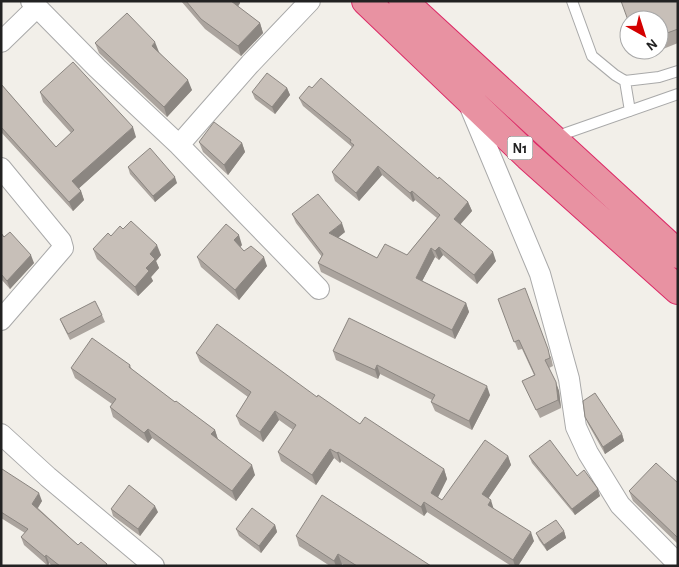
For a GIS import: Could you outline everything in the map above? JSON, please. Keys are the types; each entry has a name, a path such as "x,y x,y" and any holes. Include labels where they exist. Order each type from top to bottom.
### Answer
{"highway":[{"name":"N1","path":"366,1 528,156 678,290"},
{"name":"N1","path":"403,1 678,254"}],"street":[{"path":"179,145 250,64 310,1"},
{"path":"1,42 34,4 96,68 179,145 319,288"},
{"path":"466,96 540,274 569,379 576,427 588,453 620,505 678,564"},
{"path":"1,168 61,241 63,248 1,320"},
{"path":"1,434 48,477 154,566"}],"lane":[{"path":"572,1 592,56 625,81 630,111"},
{"path":"625,81 659,77 678,71"},
{"path":"551,138 567,135 678,94"}],"building":[{"path":"186,1 231,1 260,23 238,46 201,19"},
{"path":"621,1 678,1 678,29 669,32 669,10 624,10"},
{"path":"127,13 155,42 152,46 188,80 164,107 95,43"},
{"path":"73,62 133,127 72,181 81,191 69,202 1,127 1,84 56,147 74,130 40,92"},
{"path":"267,73 287,88 272,107 252,92"},
{"path":"321,78 438,179 439,177 468,202 454,219 493,252 474,275 439,247 435,251 431,248 416,278 466,303 452,330 318,263 323,254 292,214 318,194 342,223 329,233 377,258 385,244 407,255 440,215 378,166 356,193 332,172 354,145 350,142 351,140 299,98 309,86 312,88"},
{"path":"214,122 242,143 224,165 199,142"},
{"path":"150,148 175,177 153,196 128,167"},
{"path":"131,221 157,245 150,254 155,259 146,268 149,271 135,287 93,249 108,233 111,236 120,226 123,229"},
{"path":"226,224 239,235 234,240 244,251 251,246 264,257 235,290 197,257"},
{"path":"10,232 31,255 7,281 1,274 1,233 4,237"},
{"path":"525,288 548,349 550,358 545,360 556,382 558,400 536,410 522,381 535,375 519,340 514,342 498,299"},
{"path":"95,301 102,315 68,334 60,319"},
{"path":"349,318 487,386 469,421 431,402 435,395 377,365 375,370 333,351"},
{"path":"217,324 317,397 318,395 360,424 365,417 444,469 431,493 442,500 485,440 508,456 482,494 491,500 488,505 531,532 513,560 424,502 421,507 338,452 330,449 312,475 278,452 296,425 275,411 260,432 236,416 251,392 196,353"},
{"path":"92,338 130,365 129,367 175,402 215,430 211,434 252,465 232,491 148,429 144,433 110,407 116,399 71,368"},
{"path":"595,393 622,434 603,447 585,417 583,401"},
{"path":"550,440 577,476 584,470 598,489 572,509 529,456"},
{"path":"656,463 678,483 678,538 629,491"},
{"path":"2,469 39,493 32,504 78,545 81,542 107,564 106,566 60,566 46,555 45,557 21,537 28,529 1,512"},
{"path":"129,485 155,506 138,529 111,509"},
{"path":"322,495 431,566 357,566 338,554 334,561 296,536"},
{"path":"252,508 275,525 259,546 236,529"},
{"path":"556,520 564,531 544,545 536,533"}]}
